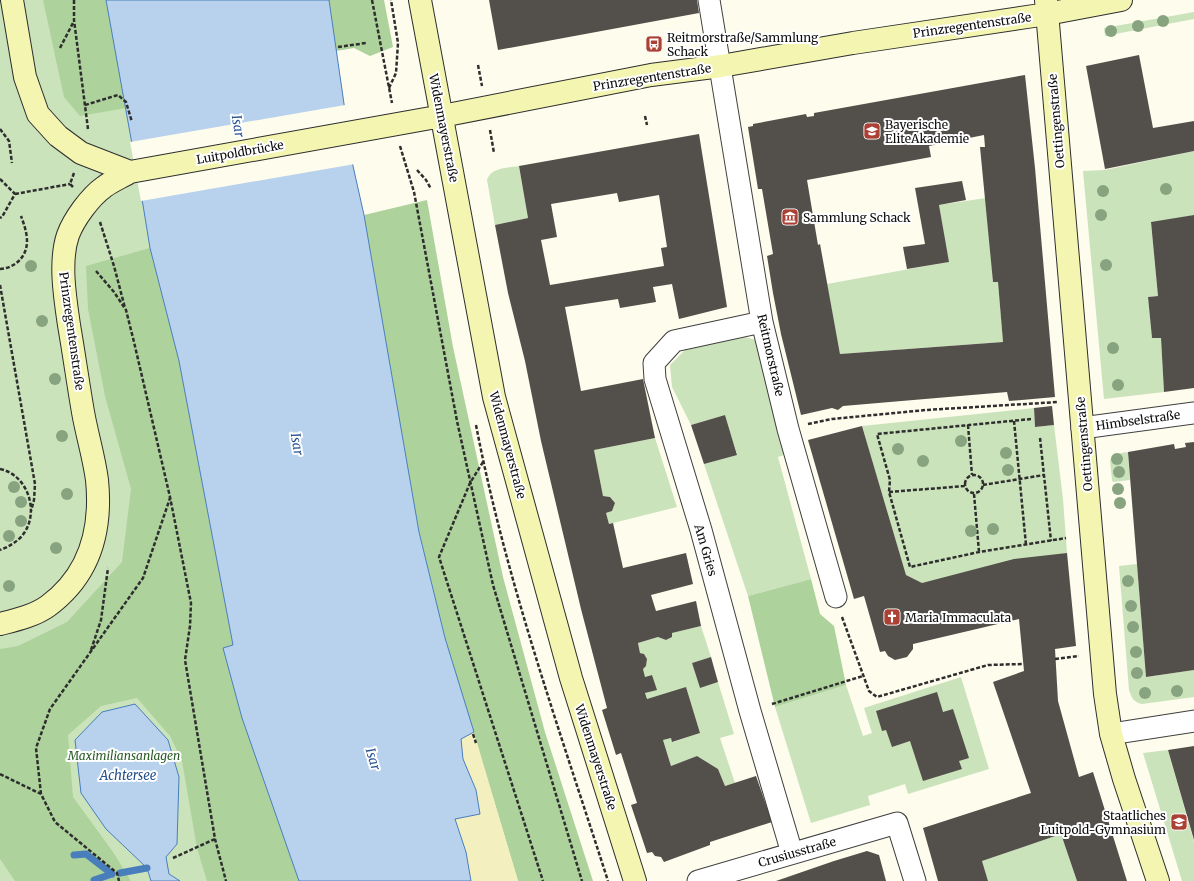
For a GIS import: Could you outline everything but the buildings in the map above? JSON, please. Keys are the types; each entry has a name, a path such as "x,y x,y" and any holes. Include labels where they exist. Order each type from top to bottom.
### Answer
{"main road":[{"path":"12,0 25,77 38,114 58,136 82,153 130,172"},
{"name":"Widenmayerstraße","path":"420,0 494,398 571,678 636,881"},
{"name":"Prinzregentenstraße","path":"350,132 442,116 651,75 721,66 1047,7 1121,0"},
{"name":"Oettingenstraße","path":"1047,7 1105,694 1111,734 1124,779 1158,881"},
{"name":"Luitpoldbrücke","path":"130,172 350,132"},
{"name":"Prinzregentenstraße","path":"0,624 23,618 47,606 66,590 82,570 95,537 99,504 97,479 83,412 67,312 63,265 68,235 80,211 103,187 130,172"}],"street":[{"name":"Reitmorstraße","path":"709,0 762,322 788,429 836,597"},
{"name":"Am Gries","path":"762,322 674,341 654,363 654,379 701,530 750,711 792,853"},
{"name":"Himbselstraße","path":"1082,428 1194,413"},
{"path":"1111,734 1194,721"},
{"name":"Crusiusstraße","path":"698,881 897,823 915,881"}],"path":[{"path":"74,0 74,20 89,133"},
{"path":"372,0 389,88 396,73 398,42 391,0"},
{"path":"60,48 74,20"},
{"path":"338,48 366,43"},
{"path":"85,105 118,95 126,102 132,122"},
{"path":"645,116 647,125"},
{"path":"0,129 9,141 12,163"},
{"path":"404,159 414,192 457,421 492,585 582,881"},
{"path":"0,179 15,194"},
{"path":"15,194 70,184"},
{"path":"0,218 15,194"},
{"path":"0,269 9,267 18,262 26,250 27,241 21,216"},
{"path":"102,224 134,342 170,497 191,603 190,626 185,660 215,839 226,881"},
{"path":"96,271 114,292 126,310"},
{"path":"0,286 35,484 34,500 28,524 22,536 11,545 0,550"},
{"path":"788,429 832,419 926,410 1058,402"},
{"path":"1031,419 877,434 890,480 889,492 910,567 979,552 1066,538"},
{"path":"1014,421 1026,545"},
{"path":"968,425 972,475"},
{"path":"1040,438 1051,541"},
{"path":"483,462 470,483 439,556 543,881"},
{"path":"0,469 15,476 24,485 30,498 31,511"},
{"path":"972,475 980,477 983,485 980,491 974,494"},
{"path":"972,475 967,479 965,486 968,491 974,494"},
{"path":"983,485 1044,475"},
{"path":"889,492 965,486"},
{"path":"974,494 979,552"},
{"path":"119,881 117,873 55,822 41,794 36,748 50,709 143,578 170,497"},
{"path":"89,655 101,620 108,567"},
{"path":"836,597 869,691 877,697 988,665 1022,664"},
{"path":"1055,659 1080,656"},
{"path":"750,711 863,676"},
{"path":"473,734 476,743"},
{"path":"0,774 41,794"},
{"path":"173,858 215,839"}],"green space":[{"name":"Maximiliansanlagen","path":"0,0 106,0 150,248 179,361 223,648 242,718 299,881 0,881"},
{"path":"43,0 106,0 126,108 80,116 64,97"},
{"path":"329,0 384,0 393,47 370,56 354,48 336,51"},
{"path":"1194,12 1194,19 1105,36 1104,28"},
{"path":"1194,151 1194,215 1151,223 1158,296 1148,297 1152,338 1161,338 1164,392 1104,399 1083,171 1105,170"},
{"path":"519,166 528,218 495,225 487,180 496,170"},
{"path":"986,198 993,282 998,282 1003,342 840,354 827,284 948,262 939,205"},
{"path":"427,200 453,347 503,577 545,732 593,881 518,881 445,638 419,532 364,215"},
{"path":"150,248 179,361 233,645 223,648 242,718 299,881 207,881 197,848 182,761 170,736 137,698 101,706 68,735 73,797 113,852 131,881 15,881 0,859 0,649 18,646 67,622 122,562 131,489 105,396 88,309 86,266"},
{"path":"740,336 761,341 787,454 778,457 811,579 748,596 704,464 737,454 725,415 691,425 672,387 670,365 687,348"},
{"path":"1034,408 1035,427 1054,425 1063,499 1067,553 922,583 906,575 862,426"},
{"path":"655,438 677,507 609,524 606,513 612,511 615,503 610,497 603,496 594,450"},
{"path":"1128,452 1130,480 1113,482 1110,460 1115,454"},
{"path":"1137,564 1146,677 1194,670 1194,697 1142,704 1135,701 1131,695 1129,690 1119,566"},
{"path":"811,579 820,614 834,626 846,685 775,707 748,596"},
{"path":"701,626 711,657 692,663 700,688 718,682 734,734 720,738 735,783 725,786 718,769 697,756 671,766 663,740 671,738 673,742 700,733 686,688 647,699 645,693 656,689 652,675 645,677 643,669 646,666 647,659 644,654 640,653 638,643 658,637 666,640 672,637 672,633"},
{"path":"961,677 989,769 908,794 905,784 868,796 870,805 811,823 775,707 846,685 863,736 872,733 864,708"},
{"name":"Staatliches Luitpold-Gymnasium","path":"1168,750 1194,842 1194,881 1182,881 1143,753"},
{"path":"1061,834 1077,881 988,881 982,861"}],"sand":[{"path":"474,732 518,881 471,881 466,852 455,819 480,813 476,790 463,759 461,739"}],"water":[{"name":"Isar","path":"106,0 329,0 353,166 364,215 419,532 445,638 474,732 461,739 463,759 476,790 480,814 455,819 466,852 471,881 299,881 242,718 223,648 233,645 179,361 150,248"},
{"name":"Achtersee","path":"135,704 168,740 179,777 177,844 166,857 169,874 180,881 151,881 147,868 106,829 81,793 75,740 102,712"}],"pier":[{"path":"345,105 355,164 141,201 130,142"}],"waterway":[{"path":"74,855 86,854 112,874"},
{"path":"120,873 147,868"},
{"path":"94,880 112,874"}],"place":[{"name":"Reitmorstraße/Sammlung Schack","path":"654,44"},
{"name":"Bayerische EliteAkademie","path":"872,131"},
{"name":"Sammlung Schack","path":"790,217"},
{"name":"Maria Immaculata","path":"892,617"},
{"name":"Staatliches Luitpold-Gymnasium","path":"1179,822"}]}
